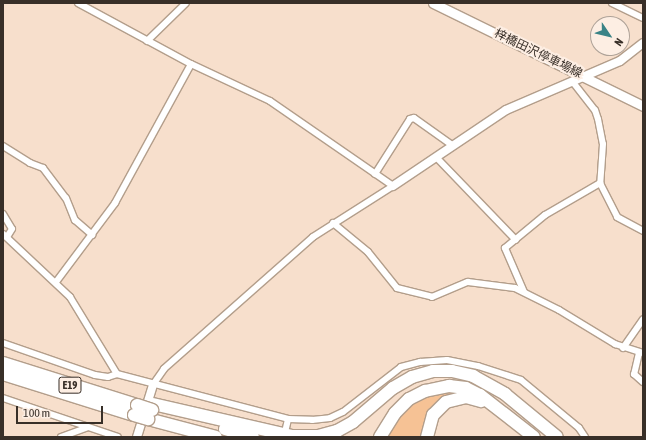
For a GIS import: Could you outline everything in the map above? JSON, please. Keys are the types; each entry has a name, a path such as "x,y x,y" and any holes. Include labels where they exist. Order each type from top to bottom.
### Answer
{"highway":[{"name":"E19","path":"3,363 137,407"},
{"path":"151,411 271,432 312,436 346,427 393,388 423,373 442,370 467,374 505,394 557,437"},
{"name":"E19","path":"3,374 253,437"},
{"path":"373,437 400,398 427,383 445,380 466,382 505,394"},
{"path":"380,437 395,413 409,399 440,387 457,387 474,391 504,412 534,437"},
{"path":"426,437 433,415 440,406 452,400 474,398 504,412"},
{"name":"E19","path":"151,411 216,437"}],"main road":[{"name":"梓橋田沢停車場線","path":"433,3 643,106"}],"street":[{"path":"78,3 190,64 270,101 393,186"},
{"path":"147,41 186,3"},
{"path":"612,3 643,18"},
{"path":"137,437 153,385 164,369 313,237 393,186 506,110 620,61 643,43"},
{"path":"56,282 115,204 190,64"},
{"path":"572,81 595,110 598,118 603,144 600,183 617,217 643,231"},
{"path":"376,174 410,120 414,118 452,146"},
{"path":"3,146 30,163 44,168 66,198 75,220 92,235"},
{"path":"436,157 516,240"},
{"path":"524,292 505,248 545,215 600,183"},
{"path":"3,214 12,229 5,236 56,282 70,297 117,374"},
{"path":"333,223 368,252 391,283 403,290 432,297 460,283 478,282 524,292 623,348 641,353 634,374 643,382"},
{"path":"623,348 643,320"},
{"path":"3,343 95,375 108,377 117,374 153,385 288,419 312,420 336,416 401,367 420,362 447,360 521,380 579,428 585,437"},
{"path":"3,398 86,428 118,437"},
{"path":"286,428 288,419"},
{"path":"61,437 86,428"}],"shaded area":[{"path":"460,390 460,394 442,400 423,437 384,437 399,415 416,398"}]}
